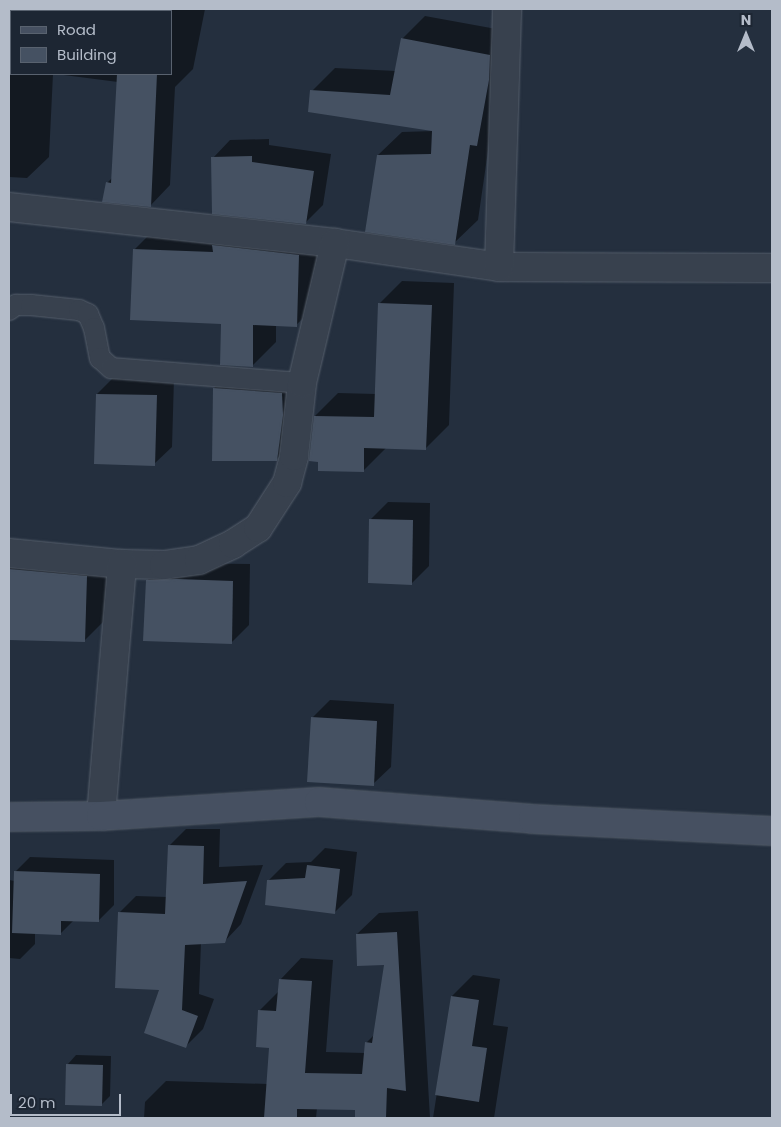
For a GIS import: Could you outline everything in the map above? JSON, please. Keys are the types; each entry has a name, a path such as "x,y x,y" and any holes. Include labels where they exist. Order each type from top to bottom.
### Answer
{"street":[{"path":"499,267 506,9"},
{"path":"9,207 335,243 499,267 772,268"},
{"path":"9,553 122,564 164,565 199,560 233,544 258,528 287,483 294,456 302,383 335,243"},
{"path":"101,816 122,564"},
{"path":"9,817 101,816 319,802 534,819 772,831"}],"lane":[{"path":"9,310 16,305 31,305 78,310 88,314 94,328 100,358 111,368 302,383"}],"building":[{"path":"401,38 490,55 489,80 477,146 470,145 455,245 365,232 377,155 431,154 432,131 308,112 310,90 390,95"},
{"path":"117,75 157,75 151,207 102,202 106,182 111,183"},
{"path":"252,156 252,162 314,171 306,224 212,214 211,157"},
{"path":"212,245 299,255 297,327 253,325 253,367 220,365 221,324 130,320 133,249 213,252"},
{"path":"378,303 432,305 426,450 364,448 364,472 318,471 318,462 309,461 314,416 374,417"},
{"path":"213,388 282,393 283,415 277,461 212,461"},
{"path":"96,394 157,395 155,466 94,464"},
{"path":"369,519 413,520 412,585 368,583"},
{"path":"9,569 87,576 85,642 9,640"},
{"path":"146,580 233,581 232,644 143,641"},
{"path":"311,717 377,721 374,786 307,782"},
{"path":"168,845 204,846 203,884 247,881 225,943 185,945 182,1010 198,1016 186,1048 144,1033 159,990 115,988 118,912 165,914"},
{"path":"307,865 340,869 335,914 265,905 267,880 305,878"},
{"path":"14,871 100,874 99,922 61,921 61,935 12,933"},
{"path":"397,932 406,1091 387,1088 386,1118 355,1118 355,1110 297,1109 297,1118 264,1118 269,1048 256,1047 258,1010 276,1011 279,979 312,981 305,1073 362,1074 365,1042 372,1043 384,965 357,966 356,934"},
{"path":"451,996 479,1000 472,1046 487,1048 479,1102 435,1095"},
{"path":"66,1064 103,1065 102,1106 65,1105"}]}
